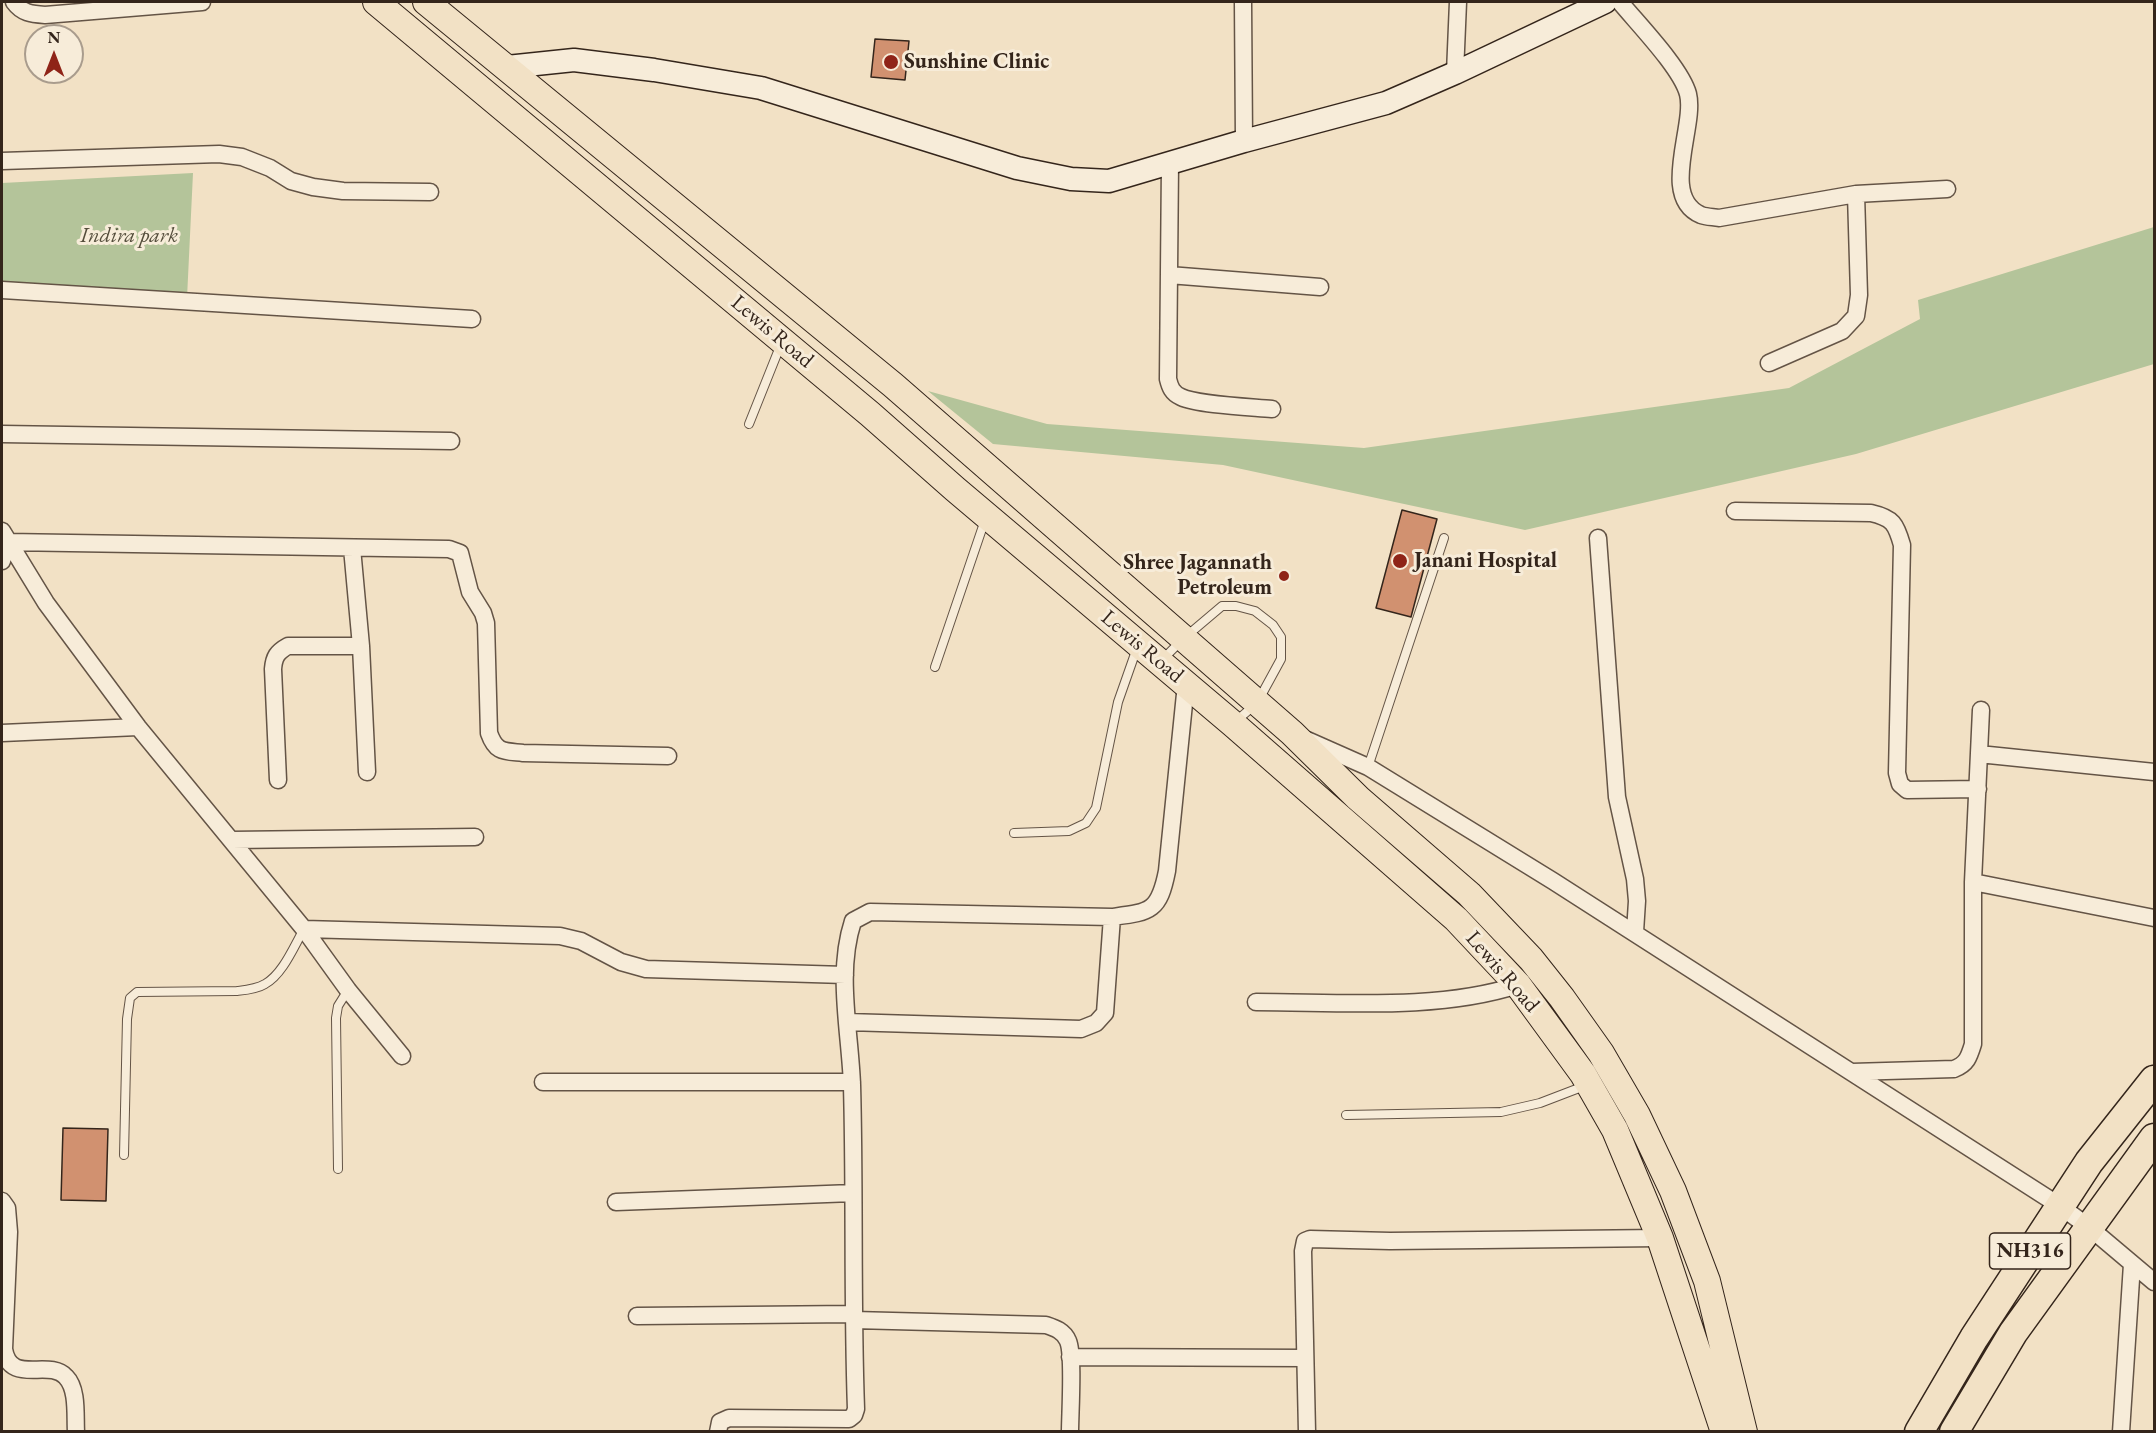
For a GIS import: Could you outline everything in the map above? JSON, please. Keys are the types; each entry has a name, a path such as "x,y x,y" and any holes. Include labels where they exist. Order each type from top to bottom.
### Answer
{"highway":[{"name":"NH316","path":"1919,1431 1974,1338 2089,1162 2154,1080"},
{"name":"NH316","path":"1954,1431 2013,1332 2154,1138"}],"main road":[{"name":"Lewis Road","path":"376,2 870,414 955,489 1161,662 1448,912 1518,985 1589,1083 1615,1130 1660,1238 1724,1431"},
{"name":"Lewis Road","path":"426,2 893,385 1292,734 1359,798 1469,894 1531,959 1601,1053 1637,1115 1673,1191 1707,1281 1744,1431"},
{"path":"595,184 615,156"}],"street":[{"path":"14,2 18,8 28,14 45,15 202,2"},
{"path":"1244,2 1244,141"},
{"path":"1455,73 1458,2"},
{"path":"507,67 574,60 654,70 762,88 1017,168 1071,179 1109,181 1244,141 1386,103 1605,2"},
{"path":"1620,2 1680,75 1689,95 1680,178 1686,202 1700,214 1719,218 1856,194 1947,189"},
{"path":"2,162 219,154 242,157 270,168 291,181 313,187 343,191 430,192"},
{"path":"1170,163 1168,379 1171,390 1182,398 1272,409"},
{"path":"1769,363 1842,331 1856,316 1859,295 1856,194"},
{"path":"1169,275 1320,287"},
{"path":"2,291 472,319"},
{"path":"2,434 451,441"},
{"path":"1735,511 1871,513 1884,516 1896,525 1902,545 1897,773 1900,784 1907,790 1978,789"},
{"path":"4,536 352,548 436,548 460,553 464,561 470,592 483,612 486,623 489,733 493,744 502,751 668,756"},
{"path":"2,561 4,536"},
{"path":"4,536 46,603 138,727 304,929 348,990 402,1056"},
{"path":"1598,538 1617,797 1635,879 1637,902 1635,932"},
{"path":"352,548 361,646 368,772"},
{"path":"278,780 273,669 278,651 288,646 361,646"},
{"path":"718,1431 720,1422 729,1418 849,1419 854,1415 856,1409 852,1082 845,975 848,937 854,921 870,912 1112,917 1143,913 1155,905 1163,890 1186,684"},
{"path":"1852,1072 1954,1069 1969,1059 1973,1044 1973,882 1981,710"},
{"path":"2,733 138,727"},
{"path":"1292,734 1368,767 1635,932 2060,1206 2154,1282"},
{"path":"1979,754 2154,772"},
{"path":"232,840 475,837"},
{"path":"1973,882 2154,918"},
{"path":"847,1022 1081,1029 1096,1023 1105,1013 1112,917"},
{"path":"304,929 560,936 581,941 621,962 646,969 845,975"},
{"path":"1256,1002 1423,1002 1496,992 1518,985"},
{"path":"543,1082 852,1082"},
{"path":"616,1202 854,1194"},
{"path":"2,1202 7,1209 9,1232 4,1349 6,1358 12,1365 23,1369 57,1371 66,1376 72,1387 76,1431"},
{"path":"1307,1431 1303,1251 1305,1241 1310,1239 1390,1241 1660,1238"},
{"path":"2121,1431 2132,1264"},
{"path":"637,1316 854,1317 1046,1325 1059,1329 1068,1341 1070,1431"},
{"path":"1070,1357 1305,1358"}],"lane":[{"path":"749,424 783,341"},
{"path":"934,667 987,516"},
{"path":"1368,767 1444,538"},
{"path":"1161,662 1183,639 1222,606 1236,606 1255,612 1273,626 1281,637 1281,659 1257,704 1233,724"},
{"path":"1014,833 1069,831 1086,823 1096,808 1118,702 1138,644"},
{"path":"124,1155 127,1019 130,998 137,992 237,991 266,984 279,971 304,929"},
{"path":"338,1169 336,1018 338,1006 348,990"},
{"path":"1346,1115 1501,1112 1540,1103 1589,1083"}],"green space":[{"name":"Indira park","path":"193,173 187,298 2,292 2,183"},
{"path":"2154,227 2154,364 1856,454 1525,530 1223,465 993,444 928,391 1047,424 1364,448 1789,388 1920,319 1918,300"}],"building":[{"path":"875,39 909,41 905,80 871,77"},
{"path":"1402,510 1437,519 1411,617 1376,608"},
{"path":"63,1128 108,1129 106,1201 61,1200"}],"place":[{"name":"Sunshine Clinic","path":"891,62"},
{"name":"Janani Hospital","path":"1400,561"},
{"name":"Shree Jagannath Petroleum","path":"1284,576"}]}
